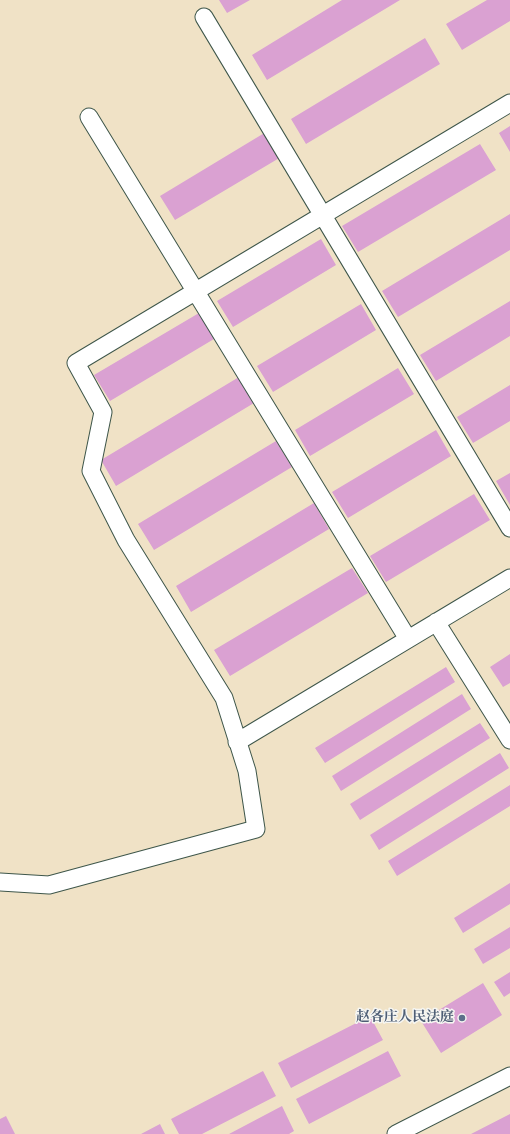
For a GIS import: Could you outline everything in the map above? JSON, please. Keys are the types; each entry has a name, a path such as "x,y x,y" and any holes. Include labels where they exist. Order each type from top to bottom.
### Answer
{"street":[{"path":"204,17 510,528"},
{"path":"0,882 49,886 256,830 247,771 224,698 126,540 91,471 103,412 76,364 510,103"},
{"path":"89,117 408,639"},
{"path":"237,742 510,578"},
{"path":"436,622 510,740"},
{"path":"396,1134 510,1076"}],"building":[{"path":"219,0 250,0 227,13"},
{"path":"342,0 400,0 267,80 252,55"},
{"path":"487,0 510,0 510,21 462,50 446,24"},
{"path":"425,38 440,64 306,144 291,119"},
{"path":"510,126 510,152 499,133"},
{"path":"266,132 281,157 175,220 160,196"},
{"path":"480,144 496,170 358,252 342,226"},
{"path":"510,214 510,250 398,317 382,291"},
{"path":"321,239 336,265 233,327 217,301"},
{"path":"510,301 510,336 436,381 420,355"},
{"path":"361,304 376,330 273,392 257,366"},
{"path":"199,313 214,339 110,401 94,375"},
{"path":"398,368 414,394 310,456 295,430"},
{"path":"239,377 254,403 116,486 101,460"},
{"path":"510,385 510,421 473,443 457,417"},
{"path":"436,430 451,456 348,518 332,492"},
{"path":"276,441 292,467 154,550 138,524"},
{"path":"510,473 510,505 496,481"},
{"path":"474,494 490,520 386,582 370,556"},
{"path":"314,503 329,529 191,612 176,586"},
{"path":"352,568 368,593 230,676 214,650"},
{"path":"510,654 510,683 503,687 490,667"},
{"path":"446,667 455,682 325,763 315,748"},
{"path":"462,694 471,709 341,791 332,776"},
{"path":"480,723 490,738 360,820 350,804"},
{"path":"500,753 509,768 379,850 370,835"},
{"path":"510,785 510,806 397,876 388,861"},
{"path":"510,883 510,904 463,933 454,918"},
{"path":"510,927 510,948 483,964 474,949"},
{"path":"510,972 510,993 504,997 494,982"},
{"name":"赵各庄人民法庭","path":"483,983 502,1015 441,1053 421,1021"},
{"path":"370,1016 383,1040 291,1088 278,1063"},
{"path":"388,1051 401,1076 309,1124 296,1099"},
{"path":"263,1071 276,1096 202,1134 179,1134 171,1119"},
{"path":"282,1106 294,1131 289,1134 229,1134"},
{"path":"510,1114 510,1134 471,1134"},
{"path":"6,1116 15,1134 0,1134 0,1119"},
{"path":"160,1124 165,1134 141,1134"}],"place":[{"name":"赵各庄人民法庭","path":"462,1018"}]}
